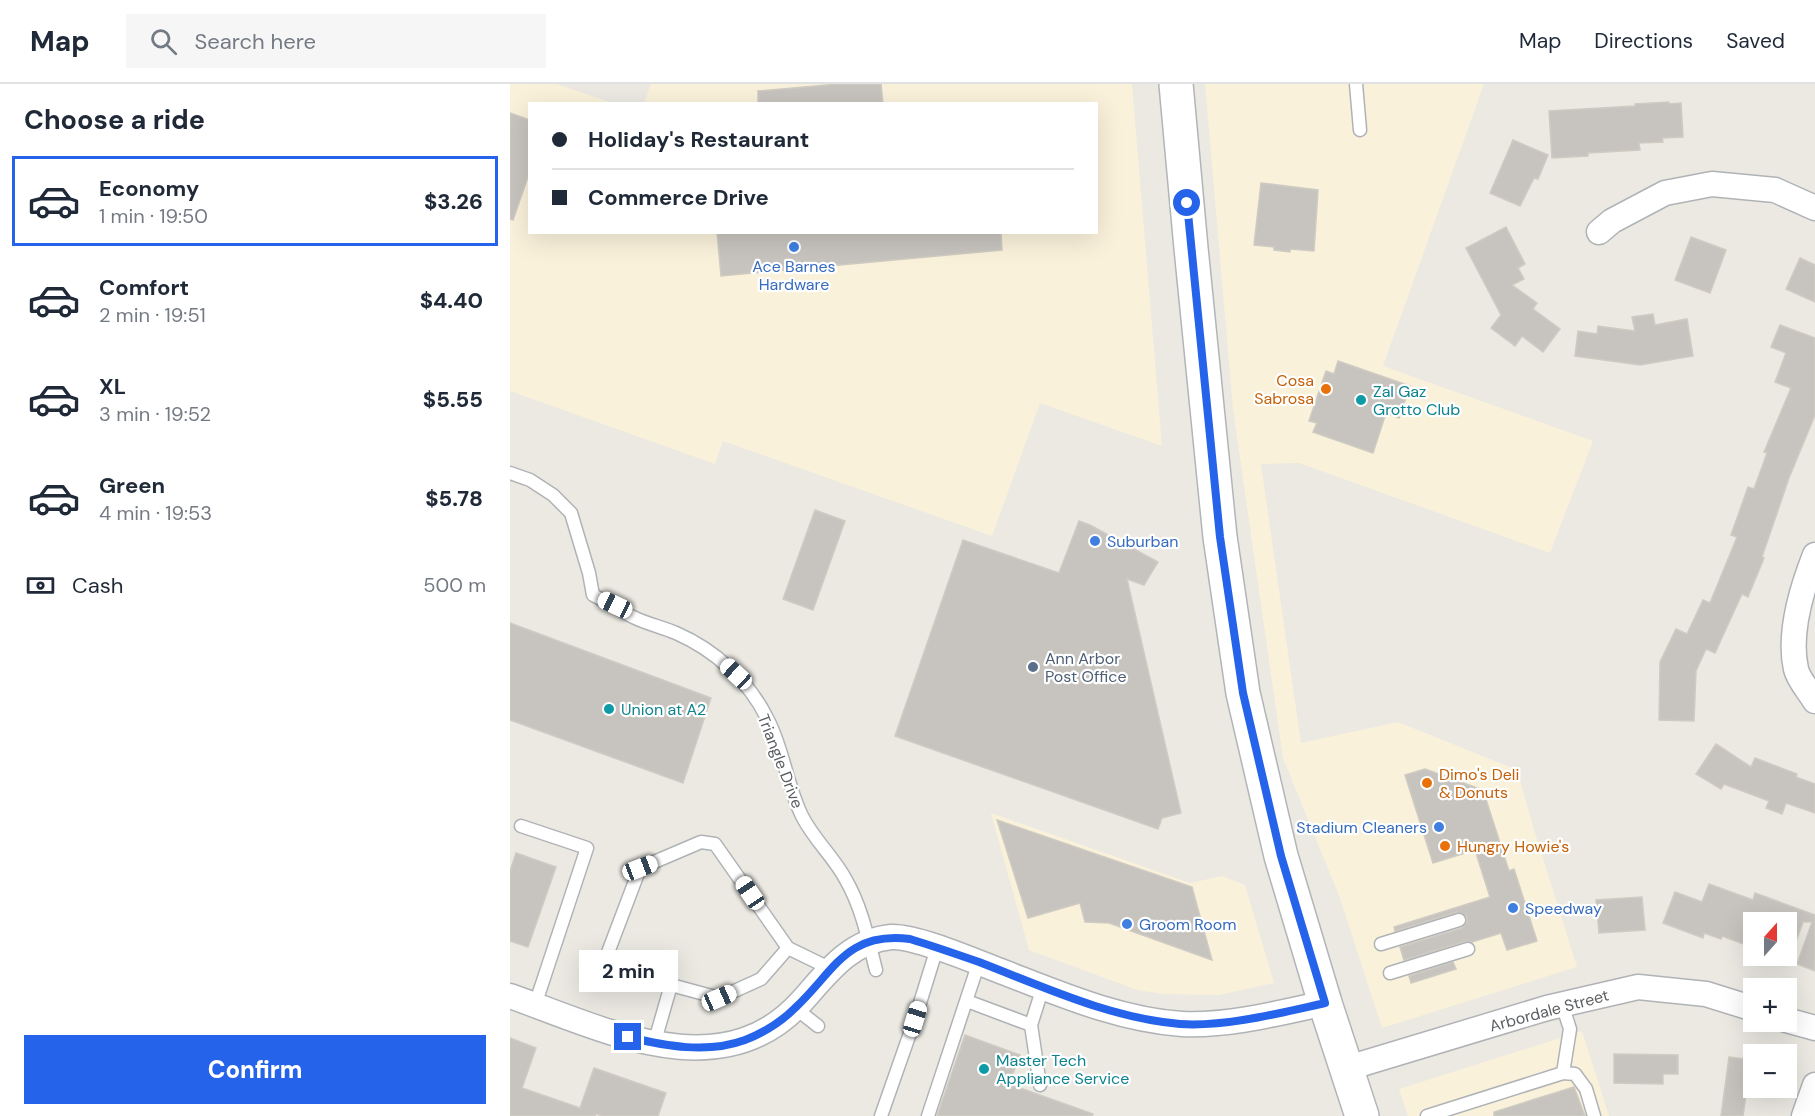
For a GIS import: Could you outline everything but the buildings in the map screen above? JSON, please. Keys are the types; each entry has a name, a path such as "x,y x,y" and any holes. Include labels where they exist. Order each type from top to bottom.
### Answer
{"main road":[{"path":"1176,84 1220,537 1243,693 1281,856 1362,1116"}],"street":[{"path":"1599,232 1612,221 1665,193 1712,184 1775,190 1815,208"},
{"path":"1815,555 1803,587 1793,644 1796,671 1815,701"},
{"path":"510,996 628,1037 654,1044 702,1048 745,1040 771,1027 795,1008 830,968 847,953 869,942 892,937 910,939 938,948 1127,1015 1182,1024 1220,1023 1325,1003"},
{"name":"Arbordale Street","path":"1348,1068 1562,1004 1638,987 1706,994 1743,1006"},
{"path":"1797,1023 1815,1028"},
{"path":"1804,1116 1815,1085"}],"lane":[{"path":"1356,84 1360,130"},
{"name":"Triangle Drive","path":"510,473 530,480 553,495 571,513 589,573 593,595 634,617 678,634 701,646 736,674 752,695 768,719 803,817 823,850 845,878 862,912 876,970"},
{"path":"521,826 587,848 535,1005"},
{"path":"788,948 761,979 719,998 604,963 640,868 701,842 715,844 788,948 830,968"},
{"path":"1381,944 1459,920"},
{"path":"881,1116 938,948"},
{"path":"1390,973 1468,949"},
{"path":"928,1116 979,962"},
{"path":"654,1044 671,985"},
{"path":"1040,1085 1031,1025 1043,987"},
{"path":"967,1001 1031,1025"},
{"path":"1562,1004 1570,1029 1563,1073"},
{"path":"795,1008 818,1026"},
{"path":"1426,1116 1563,1073 1575,1074 1586,1089 1594,1116"}],"shaded area":[{"path":"510,84 557,84 609,102 528,102 528,234 1098,234 1098,102 644,102 651,84 1132,84 1162,446 1040,403 992,536 723,441 715,464 510,391"},
{"path":"1205,84 1484,84 1383,366 1593,441 1550,553 1299,463 1261,464 1301,743 1398,722 1517,770 1577,967 1382,1028 1340,898 1283,758 1233,409"},
{"path":"991,813 1190,883 1222,876 1245,885 1274,983 1219,995 1163,994 1137,990 1029,950"},
{"path":"1582,1031 1609,1116 1408,1116 1399,1089"}],"place":[{"name":"Ace Barnes Hardware","path":"794,247"},
{"name":"Cosa Sabrosa","path":"1326,389"},
{"name":"Zal Gaz Grotto Club","path":"1361,400"},
{"name":"Suburban","path":"1095,541"},
{"name":"Ann Arbor Post Office","path":"1033,667"},
{"name":"Union at A2","path":"609,709"},
{"name":"Dimo's Deli & Donuts","path":"1427,783"},
{"name":"Stadium Cleaners","path":"1439,827"},
{"name":"Hungry Howie's","path":"1445,846"},
{"name":"Speedway","path":"1513,908"},
{"name":"Groom Room","path":"1127,924"},
{"name":"Master Tech Appliance Service","path":"984,1069"}],"route":[{"path":"628,1037 680,1048 702,1048 745,1040 771,1027 795,1008 830,968 847,953 869,942 892,937 910,939 979,962 1081,1001 1149,1019 1182,1024 1220,1023 1325,1003 1281,856 1243,693 1220,537 1187,203"}]}
